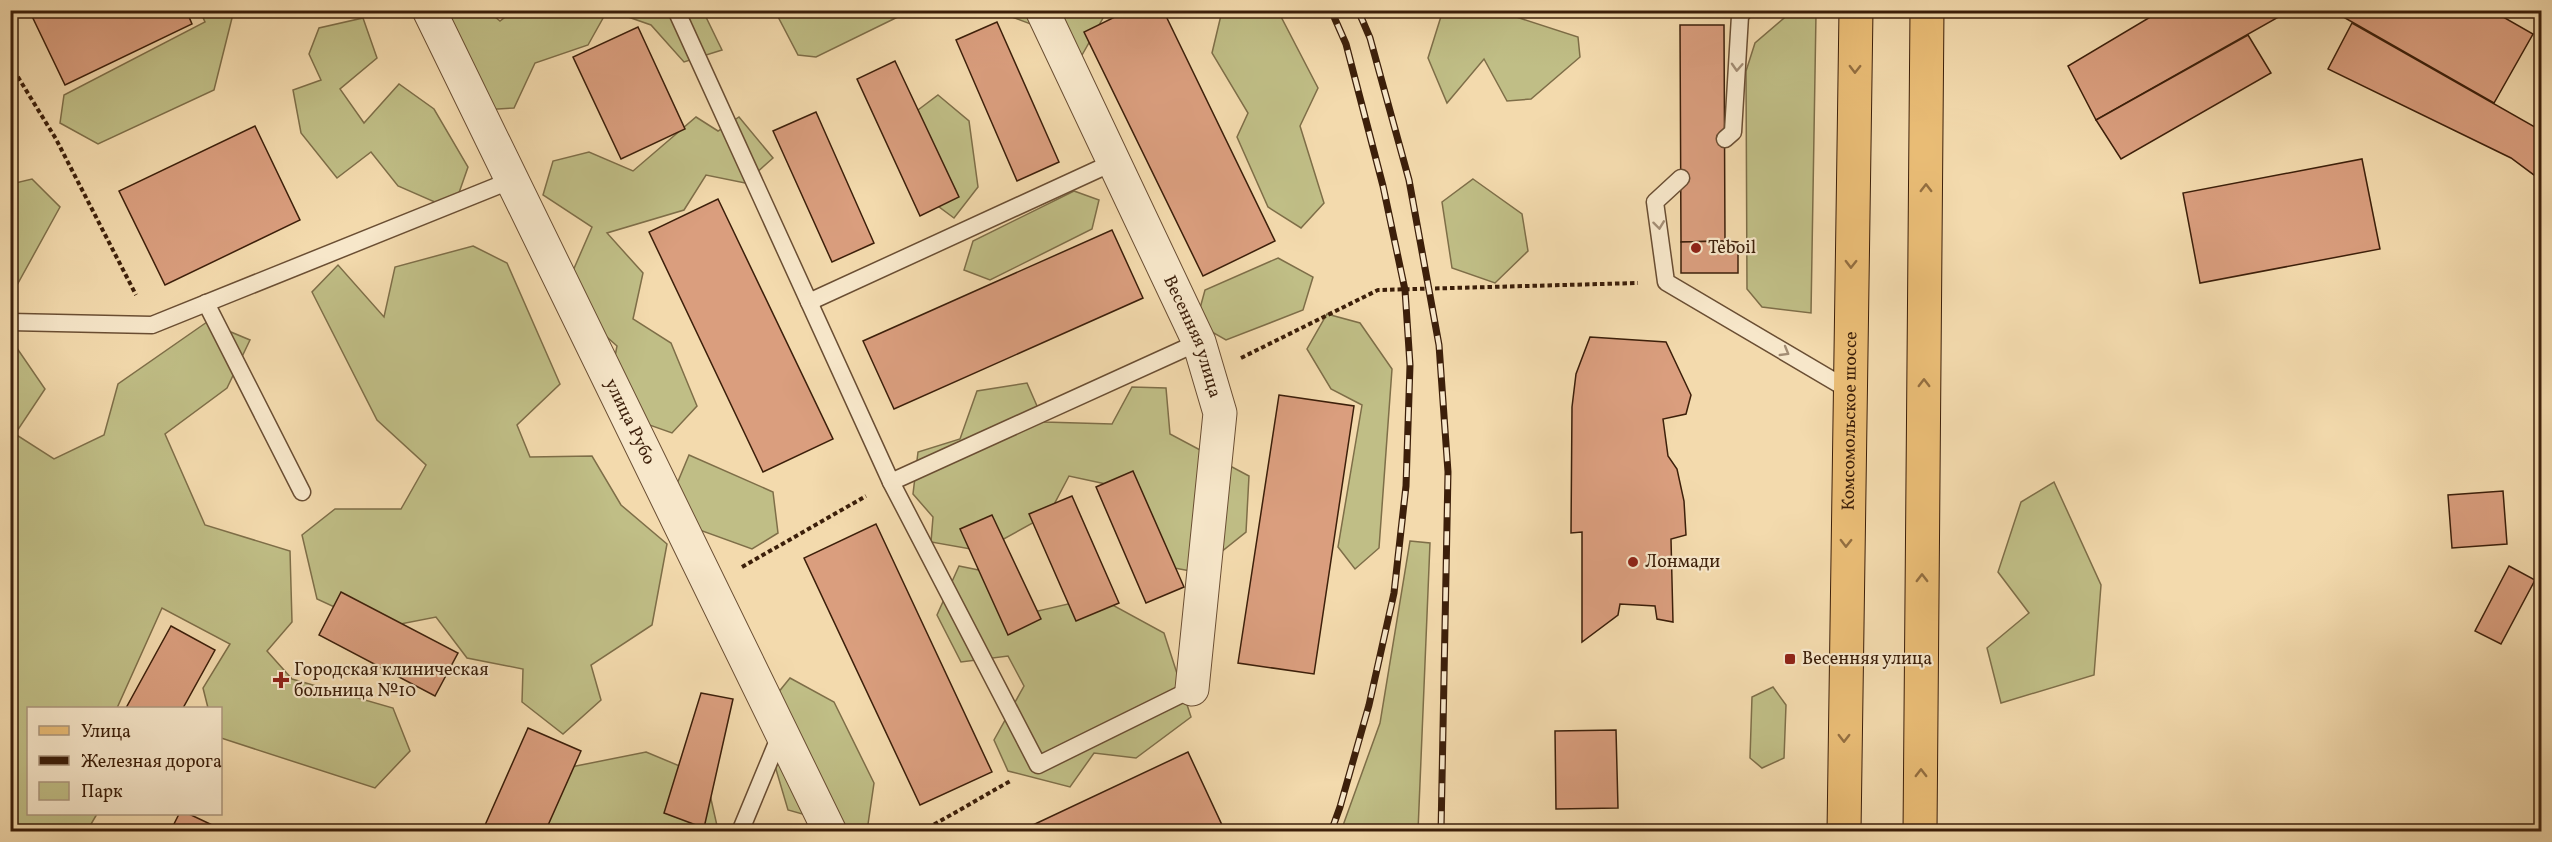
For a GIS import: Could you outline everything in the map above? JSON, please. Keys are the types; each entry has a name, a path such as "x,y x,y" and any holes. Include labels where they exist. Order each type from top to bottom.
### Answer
{"main road":[{"name":"Комсомольское шоссе","path":"1844,831 1856,10"},
{"path":"1920,831 1927,10"}],"street":[{"name":"улица Рубо","path":"429,10 830,831"},
{"name":"Весенняя улица","path":"1042,10 1199,342 1220,413 1192,689"}],"lane":[{"path":"676,10 891,482 1038,765 1192,689"},
{"path":"1725,139 1733,132 1740,16 1745,10"},
{"path":"809,302 1114,162"},
{"path":"1681,178 1656,202 1666,282 1849,390"},
{"path":"10,322 152,325 512,180"},
{"path":"206,303 302,492"},
{"path":"891,482 1199,342"},
{"path":"740,831 782,732"}],"path":[{"path":"10,64 56,139 152,325"},
{"path":"1208,374 1378,290 1666,282"},
{"path":"710,585 891,482"},
{"path":"921,831 1038,765"}],"green space":[{"path":"1443,10 1506,11 1507,14 1578,37 1580,57 1531,99 1507,101 1484,59 1447,103 1428,58"},
{"path":"1812,10 1816,14 1811,313 1762,307 1747,289 1746,71 1755,43 1790,13"},
{"path":"200,11 232,11 233,14 214,90 98,144 60,123 64,95 205,22"},
{"path":"427,11 488,11 500,21 513,11 607,11 588,45 535,63 514,108 481,110"},
{"path":"611,11 703,11 722,50 684,62 651,25"},
{"path":"775,11 910,11 816,57 798,55"},
{"path":"1007,11 1107,11 1082,55 1056,54 1039,27 1009,16"},
{"path":"1222,11 1278,11 1318,88 1300,126 1324,203 1301,228 1268,207 1237,137 1248,113 1212,53"},
{"path":"363,18 377,58 340,89 364,123 399,84 434,109 468,167 453,210 398,186 371,152 337,178 301,133 293,90 321,80 309,54 319,28"},
{"path":"938,95 969,121 978,187 954,218 919,192 910,116"},
{"path":"696,117 718,131 739,117 773,158 745,183 706,175 684,210 607,233 643,273 633,319 671,343 697,406 672,433 638,421 611,377 617,346 589,321 569,280 592,227 543,195 553,161 589,152 633,171"},
{"path":"32,179 60,207 11,296 11,184"},
{"path":"1473,179 1522,214 1528,251 1495,283 1452,268 1442,202"},
{"path":"1074,191 1099,200 1092,229 990,280 964,270 973,241"},
{"path":"473,246 507,263 560,384 517,425 530,457 592,456 621,505 667,544 652,625 591,665 601,700 563,734 522,702 523,669 467,658 436,617 380,628 317,599 302,535 335,509 401,509 426,465 377,420 312,292 338,265 384,317 395,267"},
{"path":"1278,258 1313,277 1303,310 1226,340 1196,323 1205,290"},
{"path":"1327,314 1360,323 1392,369 1379,548 1355,569 1338,547 1362,405 1331,389 1307,349"},
{"path":"207,322 250,340 227,388 165,434 205,525 290,551 292,622 267,651 292,679 393,708 410,751 375,788 222,738 222,707 208,707 203,688 230,644 162,608 117,707 27,707 27,815 96,815 87,831 11,831 10,338 45,389 15,434 54,459 104,435 118,384"},
{"path":"1027,383 1044,422 1112,424 1132,387 1166,388 1170,434 1249,476 1246,532 1196,572 1147,563 1115,486 1069,476 1049,514 982,551 931,542 933,517 913,494 918,452 960,439 977,391"},
{"path":"689,455 773,492 778,533 752,549 694,528 674,491"},
{"path":"2054,482 2101,585 2094,675 2001,703 1987,648 2029,613 1998,572 2021,502"},
{"path":"1410,541 1430,543 1418,831 1341,831 1380,723"},
{"path":"959,566 1013,577 1034,612 1098,597 1164,633 1191,717 1136,758 1094,753 1070,787 1008,771 994,740 1024,686 1008,656 961,662 937,615"},
{"path":"790,678 834,702 874,783 867,831 829,831 838,824 788,810 760,715"},
{"path":"1773,687 1786,705 1784,758 1762,768 1750,758 1752,697"},
{"path":"646,752 706,777 718,830 533,832 561,769"}],"building":[{"path":"29,10 186,10 192,24 65,85"},
{"path":"1129,10 1163,10 1275,241 1203,276 1084,32"},
{"path":"2162,10 2291,10 2096,120 2068,66"},
{"path":"2331,10 2491,10 2533,34 2494,103"},
{"path":"997,22 1059,162 1017,181 956,40"},
{"path":"2352,23 2542,131 2542,181 2511,158 2328,69"},
{"path":"1680,25 1724,25 1725,241 1681,242"},
{"path":"638,27 685,129 621,159 573,57"},
{"path":"2248,35 2271,73 2121,159 2096,120"},
{"path":"895,61 959,197 920,216 857,79"},
{"path":"816,112 874,243 832,262 773,131"},
{"path":"255,126 300,220 165,285 119,191"},
{"path":"2362,159 2380,249 2200,283 2183,193"},
{"path":"718,199 833,439 763,472 649,232"},
{"path":"1112,230 1143,298 894,409 863,341"},
{"path":"1681,242 1738,242 1738,273 1681,273"},
{"path":"1590,337 1666,342 1691,395 1686,414 1663,419 1668,456 1677,469 1684,501 1686,535 1671,539 1673,622 1657,619 1655,606 1620,604 1618,615 1582,642 1582,532 1571,533 1572,407 1576,374"},
{"path":"1279,395 1354,406 1314,674 1238,663"},
{"path":"1133,471 1184,587 1146,603 1096,487"},
{"path":"2503,491 2507,544 2452,548 2448,495"},
{"path":"1072,496 1119,603 1076,621 1029,514"},
{"path":"992,515 1041,619 1008,635 960,529"},
{"path":"876,524 992,772 920,805 804,558"},
{"path":"2509,566 2535,580 2501,644 2475,631"},
{"path":"341,592 458,653 435,696 319,635"},
{"path":"171,626 215,650 184,707 127,707"},
{"path":"701,693 733,699 704,828 664,813"},
{"path":"528,728 581,751 545,832 482,832"},
{"path":"1616,730 1618,808 1556,809 1555,731"},
{"path":"1188,752 1222,825 1207,832 1018,832"},
{"path":"178,815 191,815 227,832 170,832"}],"railway":[{"path":"1331,10 1346,44 1383,186 1405,290 1410,365 1406,486 1394,593 1369,705 1331,832"},
{"path":"1358,10 1370,38 1409,180 1439,345 1448,472 1441,832"}],"place":[{"name":"Teboil","path":"1696,248"},
{"name":"Лонмади","path":"1633,562"},
{"name":"Весенняя улица","path":"1790,659"},
{"name":"Городская клиническая больница №10","path":"281,680"}]}
